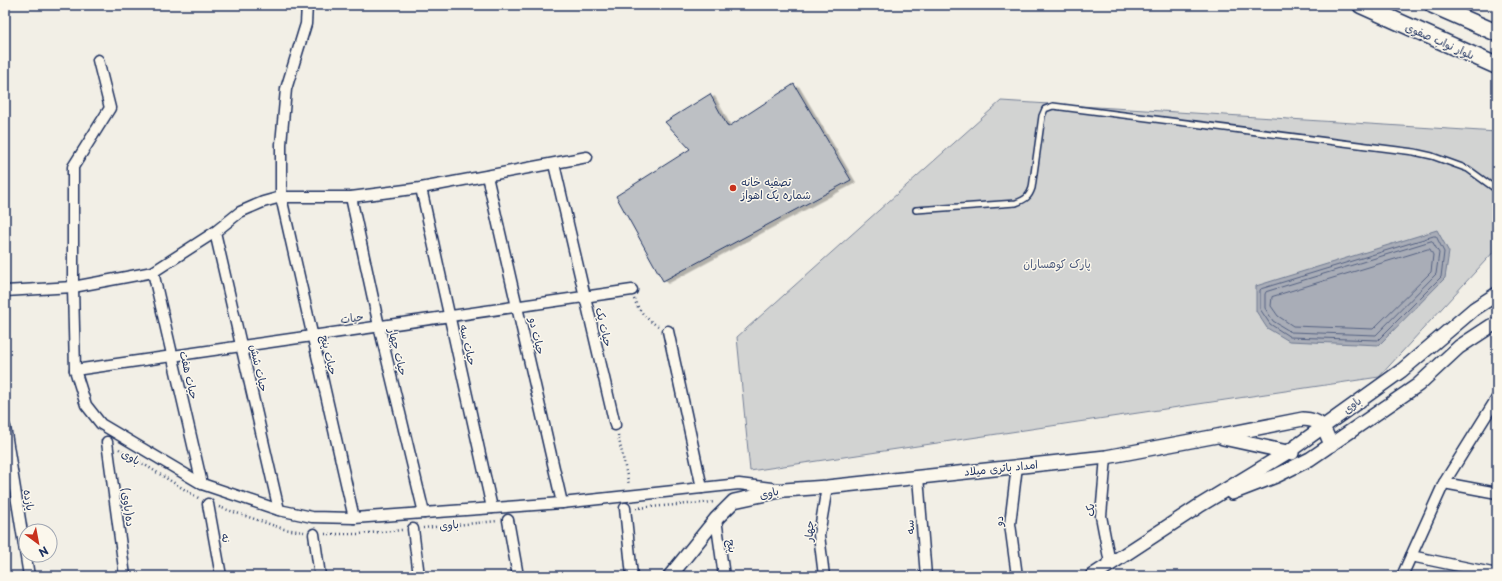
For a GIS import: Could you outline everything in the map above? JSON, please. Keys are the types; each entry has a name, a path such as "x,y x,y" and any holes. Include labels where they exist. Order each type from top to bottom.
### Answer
{"main road":[{"name":"بلوار نواب صفوی","path":"1362,5 1497,66"},
{"path":"1433,5 1497,33"}],"street":[{"name":"حیات پنج","path":"307,5 306,24 286,89 280,144 281,197 354,518"},
{"name":"باوی","path":"98,60 110,108 73,167 73,287 75,370 86,405 101,424 202,484 279,510 312,517 354,518 562,503 739,484 784,490"},
{"path":"5,291 73,287 153,272 215,232 240,212 263,202 281,197 352,197 421,188 587,158"},
{"name":"حیات یک","path":"554,164 615,425"},
{"name":"حیات دو","path":"487,176 562,503"},
{"name":"حیات سه","path":"421,188 492,508"},
{"name":"حیات چهار","path":"352,197 379,326 424,513"},
{"name":"حیات شش","path":"215,232 279,510"},
{"name":"حیات هفت","path":"153,272 202,484"},
{"name":"حیات","path":"75,370 632,290"},
{"name":"باوی","path":"1092,576 1199,506 1288,452 1401,371 1474,309 1497,294"},
{"name":"باوی","path":"1199,506 1276,476 1310,459 1418,385 1459,347 1491,326 1497,324"},
{"path":"668,330 702,488"},
{"path":"1402,576 1444,482 1492,414 1497,398"},
{"name":"امداد باتری میلاد","path":"784,490 827,487 1106,456 1303,419 1315,419 1323,426"},
{"path":"1323,426 1331,444"},
{"name":"یازده","path":"5,427 29,576"},
{"name":"امداد باتری میلاد","path":"1217,436 1288,452 1310,459"},
{"name":"ده(باوی)","path":"107,442 125,576"},
{"name":"یک","path":"1106,456 1101,516 1110,563"},
{"name":"دو","path":"1017,466 1010,524 1017,576"},
{"name":"سه","path":"918,477 926,576"},
{"path":"1444,482 1497,494"},
{"name":"چهار","path":"824,576 819,535 827,487"},
{"name":"باوی","path":"734,501 784,490"},
{"path":"670,576 716,519 734,501"},
{"name":"نه","path":"208,504 221,576"},
{"path":"625,508 632,576"},
{"name":"پنج","path":"716,519 724,576"},
{"path":"508,520 518,576"},
{"path":"413,529 420,576"},
{"path":"314,534 320,576"},
{"path":"1411,556 1497,574"}],"lane":[{"path":"916,210 1016,203 1030,196 1042,116 1045,109 1053,106 1414,152 1432,156 1468,169 1497,190"}],"path":[{"path":"632,290 641,312 653,323 668,330"},
{"path":"615,425 632,495"},
{"name":"باوی","path":"107,442 208,504 284,529 314,534 359,534 508,520"},
{"path":"625,508 734,501"}],"green space":[{"name":"پارک کوهساران","path":"1001,101 1497,132 1497,248 1379,377 750,471 737,337"}],"water":[{"path":"1437,230 1449,252 1445,278 1379,345 1289,341 1267,328 1256,311 1256,286"}],"building":[{"name":"تصفیه خانه شماره یک اهواز","path":"794,84 851,180 663,281 616,196 690,149 665,122 710,94 728,127"}],"place":[{"name":"تصفیه خانه شماره یک اهواز","path":"733,188"}]}
